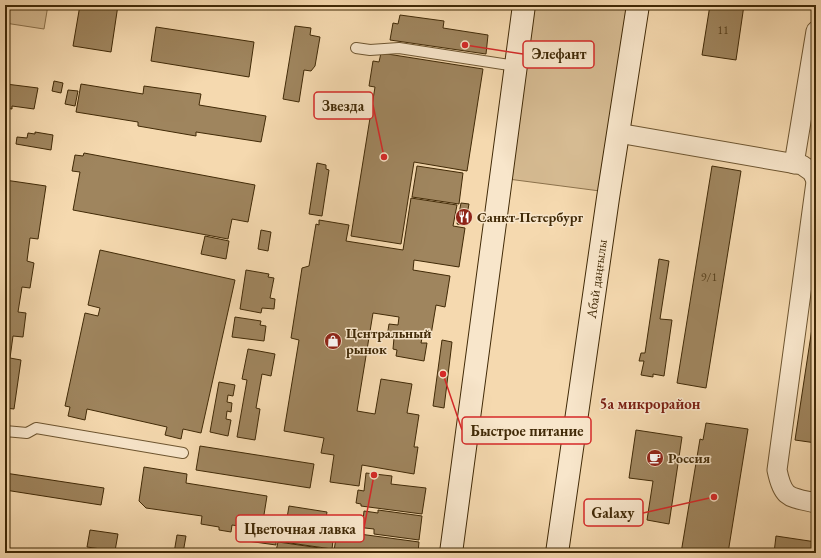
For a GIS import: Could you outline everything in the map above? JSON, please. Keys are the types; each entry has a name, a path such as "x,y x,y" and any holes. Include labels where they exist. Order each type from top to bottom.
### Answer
{"main road":[{"path":"451,553 524,5"},
{"name":"Абай даңғылы","path":"557,553 638,5"}],"street":[{"path":"794,164 816,31"},
{"path":"618,133 802,165 812,172 816,181 777,470 781,487 790,497 816,503"}],"lane":[{"path":"356,48 370,50 400,48 516,66"},
{"path":"5,431 27,433 36,428 183,453"}],"shaded area":[{"path":"5,5 48,5 44,29 5,23"},
{"path":"534,5 629,5 600,191 508,179"}],"building":[{"path":"80,5 118,5 111,52 73,46"},
{"path":"710,5 744,5 736,60 702,55"},
{"path":"400,15 444,21 443,28 488,35 486,54 390,40 393,23 398,24"},
{"path":"295,26 311,28 310,35 320,37 315,66 311,71 304,70 299,102 283,99"},
{"path":"156,27 254,42 249,77 151,61"},
{"path":"381,53 483,69 467,171 414,162 401,244 351,236 375,87 369,86 373,61 379,62"},
{"path":"54,81 63,83 61,93 52,91"},
{"path":"6,84 38,88 34,109 12,106 12,109 5,108"},
{"path":"81,84 143,94 144,86 201,94 199,105 266,116 261,142 196,132 196,136 138,126 138,122 76,112"},
{"path":"68,90 78,91 75,106 65,104"},
{"path":"35,132 53,135 51,150 16,144 17,137 27,138 28,133 35,134"},
{"path":"84,153 255,185 248,222 232,219 228,239 73,210 80,172 72,171 75,155 83,156"},
{"path":"317,163 326,165 326,169 329,170 322,216 309,214"},
{"path":"417,166 463,173 459,204 412,197"},
{"path":"712,166 741,171 706,388 677,383"},
{"path":"5,180 46,186 38,239 30,238 27,261 34,263 30,288 22,287 18,312 26,313 23,337 13,336 10,358 21,360 14,409 5,408"},
{"name":"Центральный рынок","path":"411,198 457,205 453,226 465,228 459,267 414,260 413,270 450,276 445,307 436,305 431,335 423,334 421,343 427,343 424,361 396,356 397,350 393,349 394,338 387,337 389,324 398,325 399,317 373,313 357,411 375,414 381,379 412,384 407,413 419,415 414,447 418,447 414,474 362,465 359,486 330,482 334,455 321,453 324,438 284,431 299,340 291,338 302,268 309,266 316,224 319,225 319,220 349,225 346,241 403,250"},
{"path":"461,203 469,204 465,225 457,224"},
{"path":"261,230 271,232 268,251 258,249"},
{"path":"205,236 229,241 226,259 201,254"},
{"path":"100,250 235,280 201,433 183,429 181,439 165,435 167,427 87,409 85,420 68,416 70,407 65,406 85,313 98,316 100,308 88,305"},
{"path":"659,259 669,261 660,319 672,320 664,376 653,374 653,377 641,375 644,361 639,361 641,353 645,353"},
{"path":"246,270 269,274 268,277 274,278 270,298 275,299 274,309 262,308 261,313 240,309"},
{"path":"816,302 816,443 795,440"},
{"path":"235,317 261,321 260,325 266,326 264,341 232,337"},
{"path":"442,340 452,342 444,408 433,406"},
{"path":"248,349 275,354 271,376 262,374 256,408 260,409 255,440 237,437 247,380 242,379"},
{"path":"219,382 235,385 233,396 228,395 227,402 232,403 231,412 227,411 226,419 231,420 228,436 210,432"},
{"path":"706,423 748,429 728,553 681,553 700,439 703,440"},
{"name":"Россия","path":"636,430 682,437 669,524 647,520 653,481 629,478"},
{"path":"200,446 314,464 310,488 196,470"},
{"path":"144,467 187,474 186,483 267,496 263,521 240,518 239,526 232,525 231,532 219,530 219,527 201,524 202,516 146,508 139,501"},
{"path":"5,473 104,488 101,505 5,490"},
{"path":"366,473 392,476 391,484 426,488 422,514 361,506 361,504 356,503 358,490 364,491"},
{"path":"289,506 327,512 325,524 287,518"},
{"path":"378,510 422,516 419,540 374,534 374,529 356,527 357,520 363,520 364,511 378,513"},
{"path":"243,521 334,533 332,549 276,541 276,545 240,540"},
{"path":"90,530 118,534 115,551 87,547"},
{"path":"337,531 419,542 418,553 320,553 320,549 334,551"},
{"path":"177,535 186,536 183,553 174,553"},
{"path":"776,536 816,542 816,553 774,553"},
{"path":"278,542 320,548 319,553 278,553 276,551"}],"place":[{"name":"Элефант","path":"465,45"},
{"name":"Звезда","path":"384,157"},
{"name":"Санкт-Петербург","path":"464,217"},
{"name":"Центральный рынок","path":"333,341"},
{"name":"Быстрое питание","path":"443,374"},
{"name":"Россия","path":"655,458"},
{"name":"Цветочная лавка","path":"374,475"},
{"name":"Galaxy","path":"714,497"}],"district":[{"name":"5а микрорайон","path":"650,404"}]}
